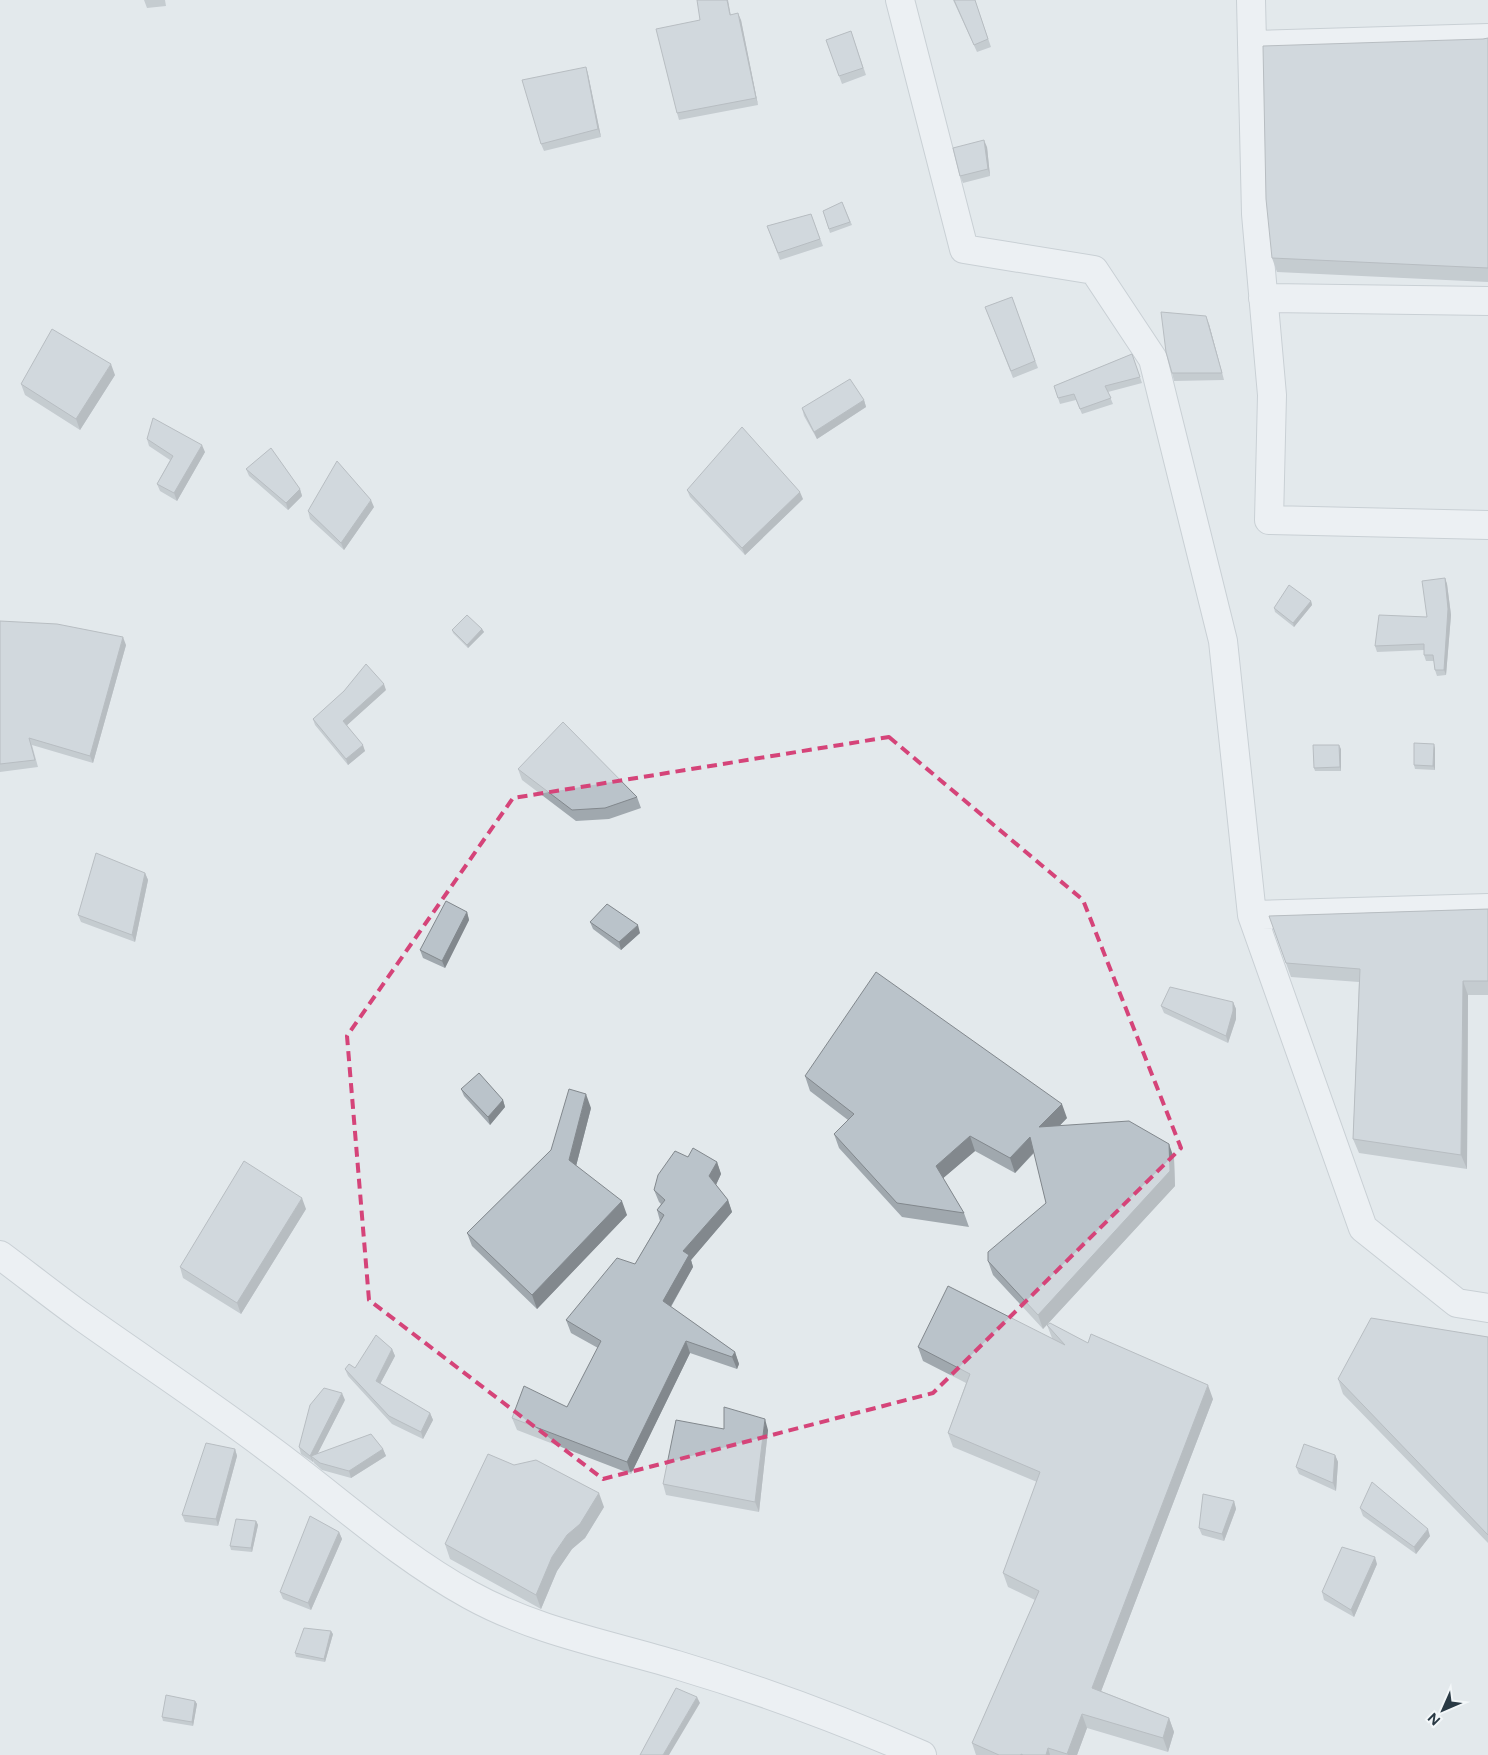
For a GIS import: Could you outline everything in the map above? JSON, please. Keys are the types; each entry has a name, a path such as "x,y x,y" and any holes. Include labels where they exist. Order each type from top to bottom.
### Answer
{"street":[{"path":"900,0 964,249 1094,270 1153,359 1223,641 1252,915 1363,1228 1458,1303 1488,1308"},
{"path":"1251,0 1256,214 1272,395 1268,520 1488,525"},
{"path":"1252,46 1488,38"},
{"path":"1263,298 1488,301"},
{"path":"1252,915 1488,908"},
{"path":"0,1255 79,1314 270,1448 396,1547 432,1573 471,1596 555,1632 683,1667 794,1703 922,1755"}],"highlighted area":[{"path":"889,737 1083,900 1181,1148 933,1393 603,1479 369,1300 347,1036 513,798"}],"building":[{"path":"697,0 727,0 730,15 738,13 756,98 677,113 656,29 700,20"},
{"path":"954,0 975,0 988,39 974,45"},
{"path":"851,31 863,68 839,76 826,40"},
{"path":"1488,38 1488,268 1272,258 1266,199 1263,46"},
{"path":"586,67 598,129 541,144 522,80"},
{"path":"984,140 988,169 960,176 953,148"},
{"path":"842,202 850,222 829,229 823,211"},
{"path":"811,214 820,239 778,253 767,226"},
{"path":"1012,297 1035,361 1011,371 985,307"},
{"path":"1161,312 1206,316 1222,373 1172,373 1166,352"},
{"path":"52,329 111,364 76,419 21,384"},
{"path":"1132,354 1140,377 1105,386 1111,398 1080,409 1074,394 1058,398 1054,386"},
{"path":"850,379 864,400 814,432 802,408"},
{"path":"153,418 202,445 174,493 157,484 173,456 147,439"},
{"path":"742,427 800,492 742,548 687,490"},
{"path":"271,448 300,489 286,503 246,469"},
{"path":"337,461 371,500 341,543 308,511"},
{"path":"1445,578 1448,609 1444,670 1435,670 1433,655 1424,655 1424,644 1375,646 1379,615 1427,617 1422,581"},
{"path":"1289,585 1311,601 1293,623 1274,608"},
{"path":"467,615 482,629 467,645 452,630"},
{"path":"0,621 57,624 123,637 90,756 29,738 35,760 0,764"},
{"path":"366,664 384,684 343,721 363,745 346,759 313,719 344,691"},
{"path":"563,722 637,797 605,808 572,810 518,769"},
{"path":"1414,743 1434,744 1433,766 1414,765"},
{"path":"1313,745 1339,745 1340,767 1314,768"},
{"path":"96,853 145,873 132,935 78,915"},
{"path":"446,901 467,912 442,961 420,950"},
{"path":"607,904 638,925 619,942 590,922"},
{"path":"1488,909 1488,981 1463,981 1461,1155 1353,1139 1360,969 1286,963 1269,916"},
{"path":"876,972 1062,1104 1039,1127 1129,1121 1169,1144 1170,1171 1038,1315 988,1261 988,1252 1046,1203 1030,1137 1010,1158 970,1136 936,1166 964,1213 897,1203 834,1134 854,1114 805,1076"},
{"path":"1170,987 1233,1002 1233,1011 1226,1036 1161,1006"},
{"path":"479,1073 503,1100 488,1117 461,1089"},
{"path":"569,1089 586,1094 569,1160 622,1201 532,1295 467,1233 551,1150"},
{"path":"693,1148 717,1162 709,1176 728,1200 683,1251 689,1255 663,1301 735,1352 732,1357 686,1341 627,1462 512,1418 524,1386 567,1407 601,1341 566,1320 617,1258 635,1264 664,1215 657,1210 665,1200 654,1190 658,1175 675,1151 688,1157"},
{"path":"244,1161 302,1198 237,1303 180,1267"},
{"path":"948,1286 1065,1345 1047,1325 1050,1323 1088,1343 1091,1334 1208,1385 1092,1688 1169,1718 1163,1738 1082,1714 1067,1754 1048,1748 1046,1755 999,1755 972,1743 1039,1591 1003,1573 1040,1472 948,1433 970,1374 918,1347"},
{"path":"1371,1318 1488,1337 1488,1535 1338,1379"},
{"path":"376,1335 392,1349 376,1381 430,1413 421,1432 389,1416 345,1369 349,1364 355,1368"},
{"path":"324,1388 342,1393 310,1456 299,1447 310,1405"},
{"path":"724,1407 765,1419 755,1502 663,1484 676,1420 724,1429"},
{"path":"371,1434 383,1449 349,1471 320,1463 311,1456"},
{"path":"206,1443 235,1449 216,1519 182,1515"},
{"path":"1304,1444 1335,1455 1333,1483 1296,1467"},
{"path":"488,1454 514,1465 536,1460 599,1493 580,1524 567,1535 552,1557 536,1595 445,1544"},
{"path":"1372,1482 1428,1529 1414,1547 1360,1508"},
{"path":"1203,1494 1234,1501 1222,1534 1199,1528"},
{"path":"310,1516 339,1532 308,1603 280,1592"},
{"path":"236,1519 256,1521 251,1548 230,1546"},
{"path":"1342,1547 1375,1557 1351,1610 1322,1592"},
{"path":"304,1628 331,1631 324,1659 295,1653"},
{"path":"676,1688 697,1697 663,1755 640,1755"},
{"path":"166,1695 195,1701 192,1722 162,1717"}]}
